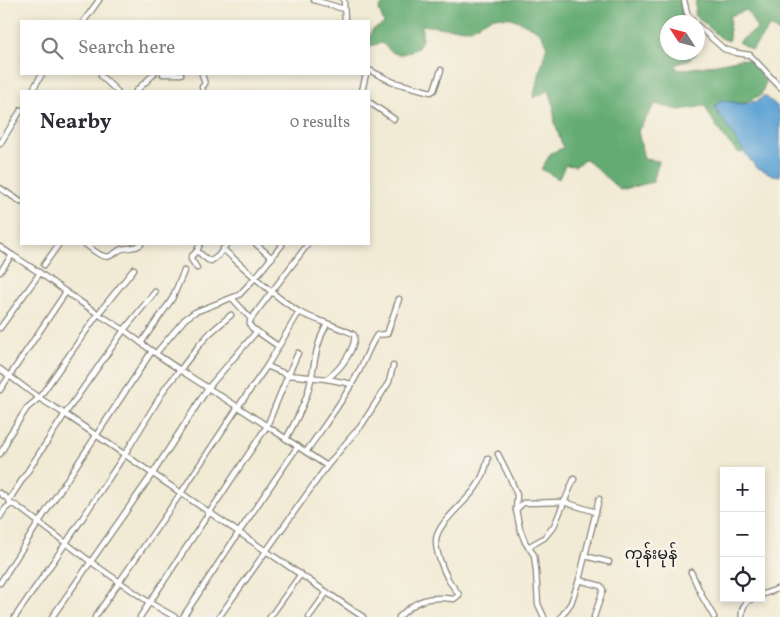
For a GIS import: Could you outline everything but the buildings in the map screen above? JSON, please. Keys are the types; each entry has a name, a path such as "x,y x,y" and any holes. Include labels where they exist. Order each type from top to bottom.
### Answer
{"street":[{"path":"85,20 99,0"},
{"path":"314,0 326,2 344,9"},
{"path":"344,0 345,20"},
{"path":"684,0 688,15"},
{"path":"705,32 724,49 750,55 780,87"},
{"path":"370,71 393,82 431,92 434,90 441,70"},
{"path":"33,90 41,75"},
{"path":"137,90 153,75"},
{"path":"202,75 205,84 202,88 203,90"},
{"path":"362,90 366,75"},
{"path":"101,76 116,90"},
{"path":"370,103 394,119"},
{"path":"0,144 20,112"},
{"path":"0,188 20,201"},
{"path":"44,265 58,245"},
{"path":"86,245 107,258 121,249 140,245"},
{"path":"197,268 191,259 200,245"},
{"path":"197,251 211,261 227,245"},
{"path":"257,245 272,258"},
{"path":"278,346 250,326 249,323 307,245"},
{"path":"0,583 154,352 185,319 195,312 239,295 282,246"},
{"path":"0,247 180,370 327,466"},
{"path":"223,249 255,278 299,312 352,332 355,337 352,350 345,362 327,379"},
{"path":"0,272 12,255"},
{"path":"0,454 8,437 27,408 39,398 98,314 134,269"},
{"path":"142,343 172,299 184,271"},
{"path":"0,328 40,273"},
{"path":"0,390 66,292"},
{"path":"0,517 65,414 124,330 155,292"},
{"path":"232,298 251,319"},
{"path":"306,452 342,402 361,367 371,343 377,335 387,334 399,299"},
{"path":"95,617 267,366 299,312"},
{"path":"14,617 125,454 166,387 200,344 231,315"},
{"path":"286,439 304,404 312,378 317,348 327,324"},
{"path":"52,617 153,474 208,388 257,331"},
{"path":"140,617 266,426 298,353"},
{"path":"267,366 288,375 352,384"},
{"path":"220,617 327,466 361,426 389,382 393,366"},
{"path":"0,369 39,398 97,435 363,617"},
{"path":"183,617 298,446"},
{"path":"498,454 517,494 516,510 520,529 534,555 538,604 544,617"},
{"path":"399,617 408,608 420,601 434,598 454,599 459,595 448,580 444,570 436,542 437,534 474,491 482,478 488,459"},
{"path":"528,547 544,538 554,526 574,480"},
{"path":"0,493 91,562 150,603 174,617"},
{"path":"561,617 571,603 579,580 599,499"},
{"path":"516,510 523,503 564,502 596,512"},
{"path":"585,556 609,562"},
{"path":"691,572 714,617"},
{"path":"270,617 301,574"},
{"path":"579,580 601,586 603,590 594,617"},
{"path":"765,594 780,588"},
{"path":"309,617 327,592"},
{"path":"742,617 741,612 747,602"},
{"path":"350,617 354,611"}],"green space":[{"path":"386,0 680,0 683,15 660,15 660,60 688,60 675,65 678,70 741,59 750,60 766,81 761,95 742,104 720,100 715,108 744,152 739,153 729,143 705,106 679,110 655,104 638,131 644,159 659,161 653,182 620,190 586,159 576,166 565,165 559,179 541,169 551,153 563,148 555,124 553,103 549,90 533,98 547,45 539,31 512,18 492,17 471,29 422,25 422,39 418,48 407,53 398,54 382,43 370,46 372,30 384,24 379,9"},
{"path":"696,0 780,0 780,34 770,26 752,50 738,42 757,29 747,10 730,16 729,41 721,38 705,24 705,15 695,15"}],"water":[{"path":"764,95 777,106 780,115 780,176 773,175 756,167 715,108 720,100 742,104 758,101"}],"district":[{"name":"ကုန်းမုန်","path":"651,555"}]}
